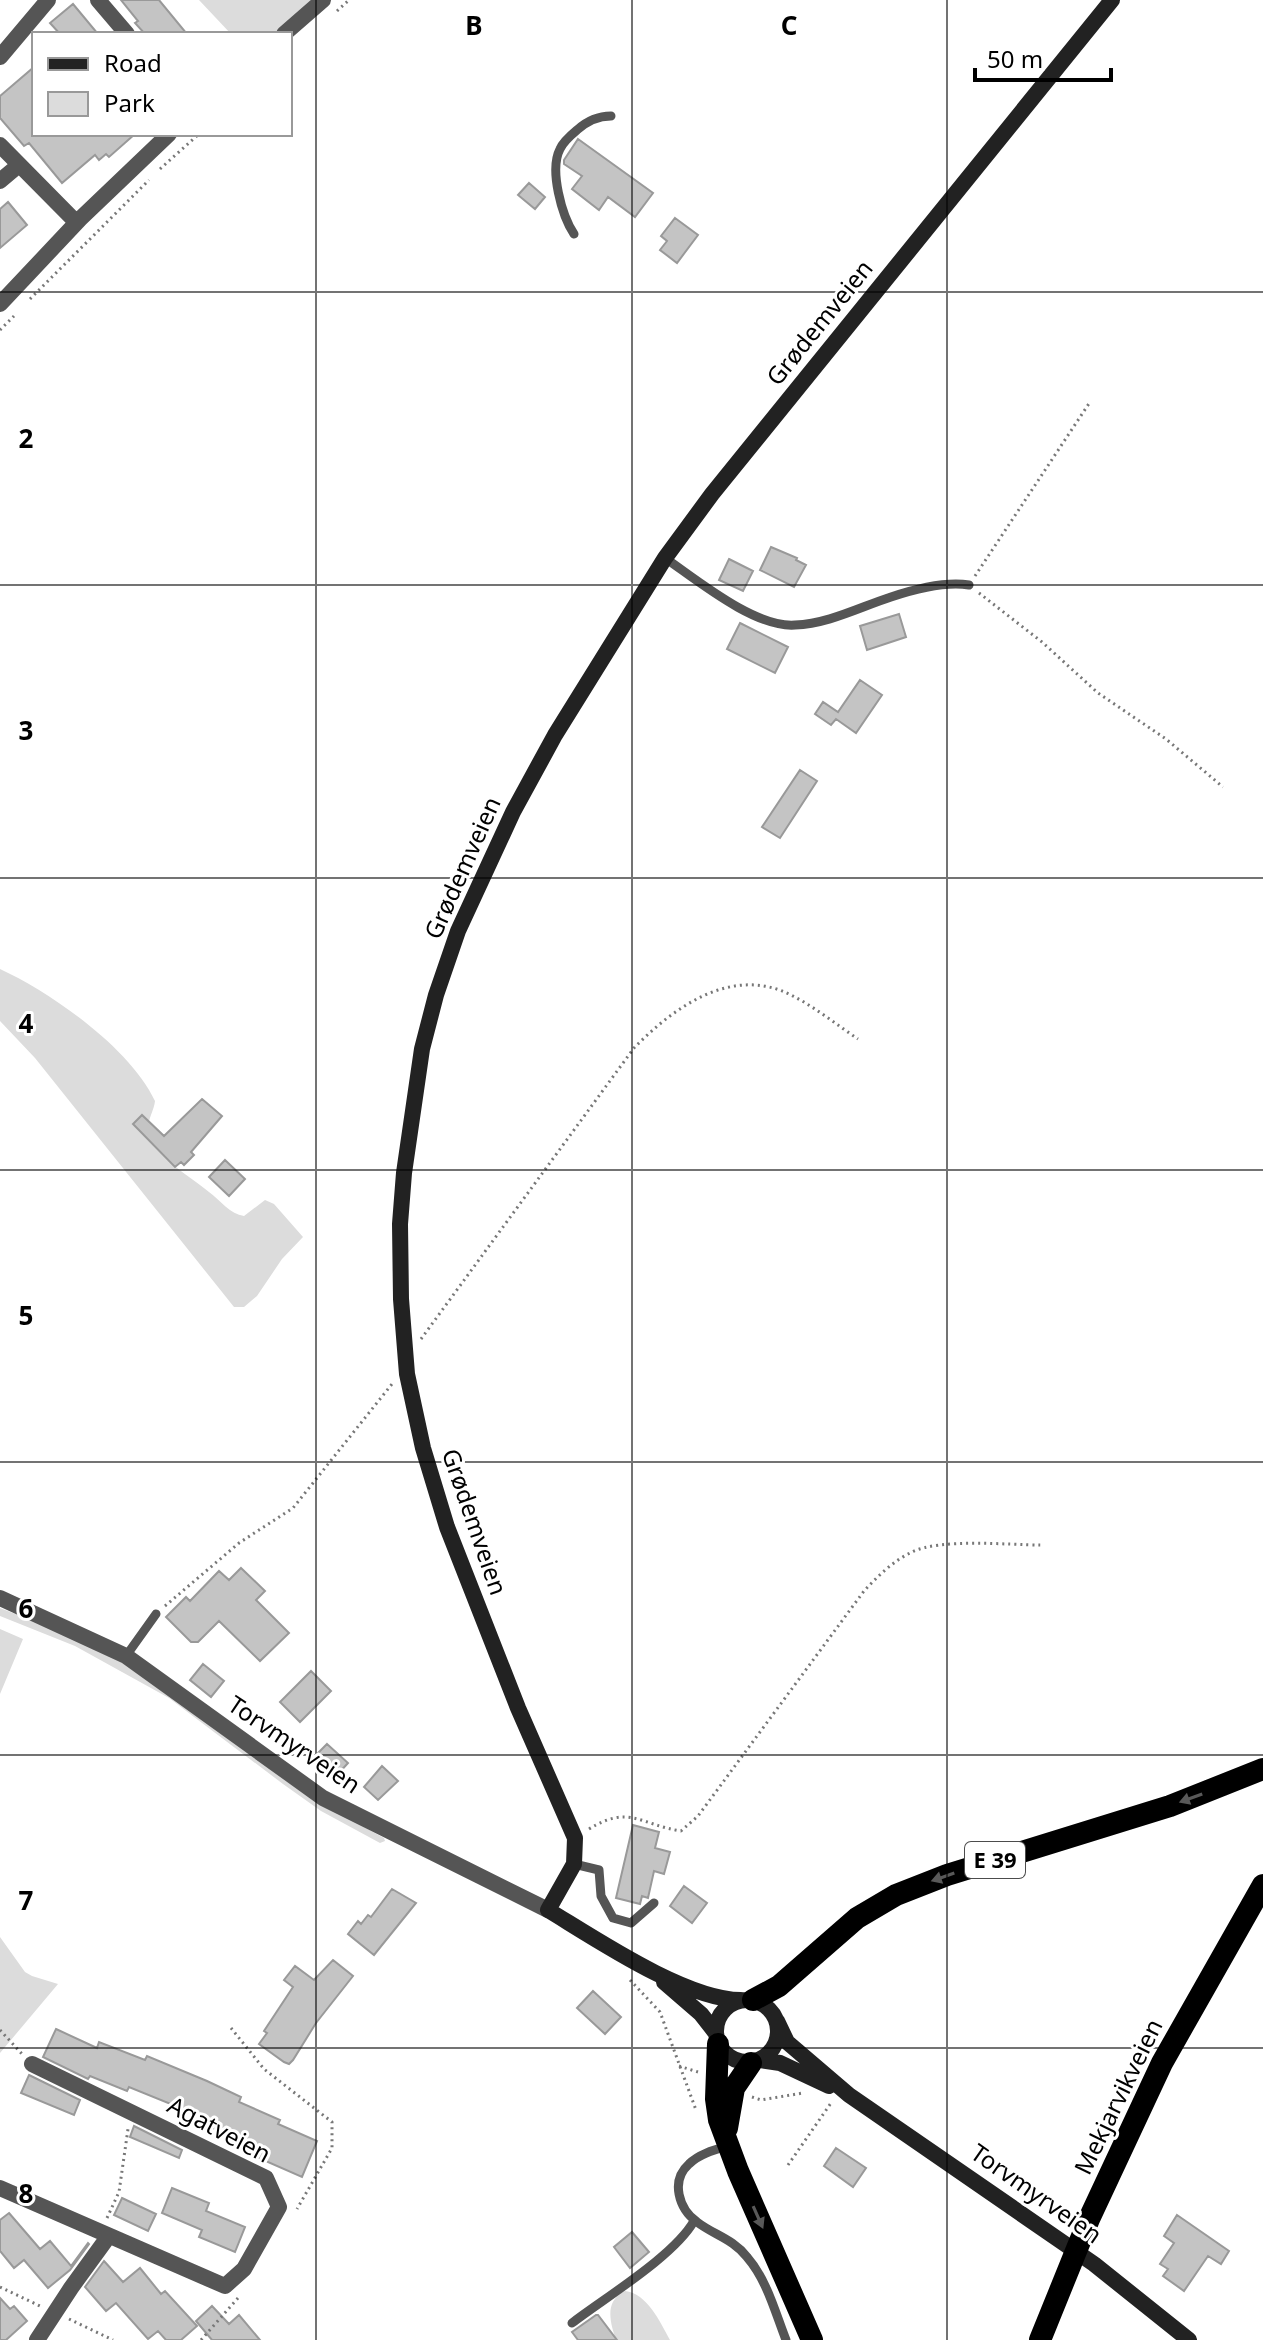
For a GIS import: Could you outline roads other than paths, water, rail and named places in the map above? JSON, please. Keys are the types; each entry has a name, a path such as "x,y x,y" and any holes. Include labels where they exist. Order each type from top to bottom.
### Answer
{"highway":[{"name":"E 39","path":"747,2000 779,1986 840,1931 896,1895 947,1875 1170,1806 1263,1769"},
{"name":"Mekjarvikveien","path":"1040,2340 1089,2219 1162,2063 1263,1885"},
{"path":"716,2038 719,2148 812,2340"},
{"path":"719,2148 738,2081 756,2061"}],"main road":[{"name":"Grødemveien","path":"548,1910 574,1864 575,1838 490,1640 447,1527 423,1448 406,1366 400,1224 404,1173 422,1049 436,995 458,931 513,812 562,723 665,558 712,494 1112,0"},
{"name":"Torvmyrveien","path":"548,1910 651,1970 715,1998 747,2000"},
{"name":"Torvmyrveien","path":"651,1970 701,2014 716,2038"},
{"path":"747,2000 763,2004 777,2021 774,2048 756,2061 731,2059 716,2038 720,2015 733,2003 747,2000"},
{"name":"Torvmyrveien","path":"777,2021 787,2042 845,2102"},
{"name":"Torvmyrveien","path":"756,2061 780,2063 845,2102 1094,2264 1189,2340"}],"street":[{"path":"0,57 48,0"},
{"path":"98,0 125,32"},
{"path":"286,32 323,0"},
{"path":"0,304 76,222 167,136"},
{"path":"0,145 76,222"},
{"path":"0,181 19,165"},
{"name":"Torvmyrveien","path":"0,1598 126,1656 323,1798 548,1910"},
{"name":"Agatveien","path":"32,2064 266,2178 279,2207 244,2269 225,2286 108,2237"},
{"path":"0,2188 108,2237 37,2340"}],"lane":[{"path":"574,234 561,208 557,158 564,143 586,122 611,116"},
{"path":"665,558 765,620 792,626 818,622 910,590 953,583 969,585"},
{"path":"126,1656 156,1614"},
{"path":"574,1864 599,1870 601,1896 613,1918 631,1923 654,1903"},
{"path":"719,2148 689,2163 679,2181 680,2201 694,2221 729,2239 746,2255 761,2278 786,2340"},
{"path":"572,2323 667,2252 687,2234 694,2221"}]}
